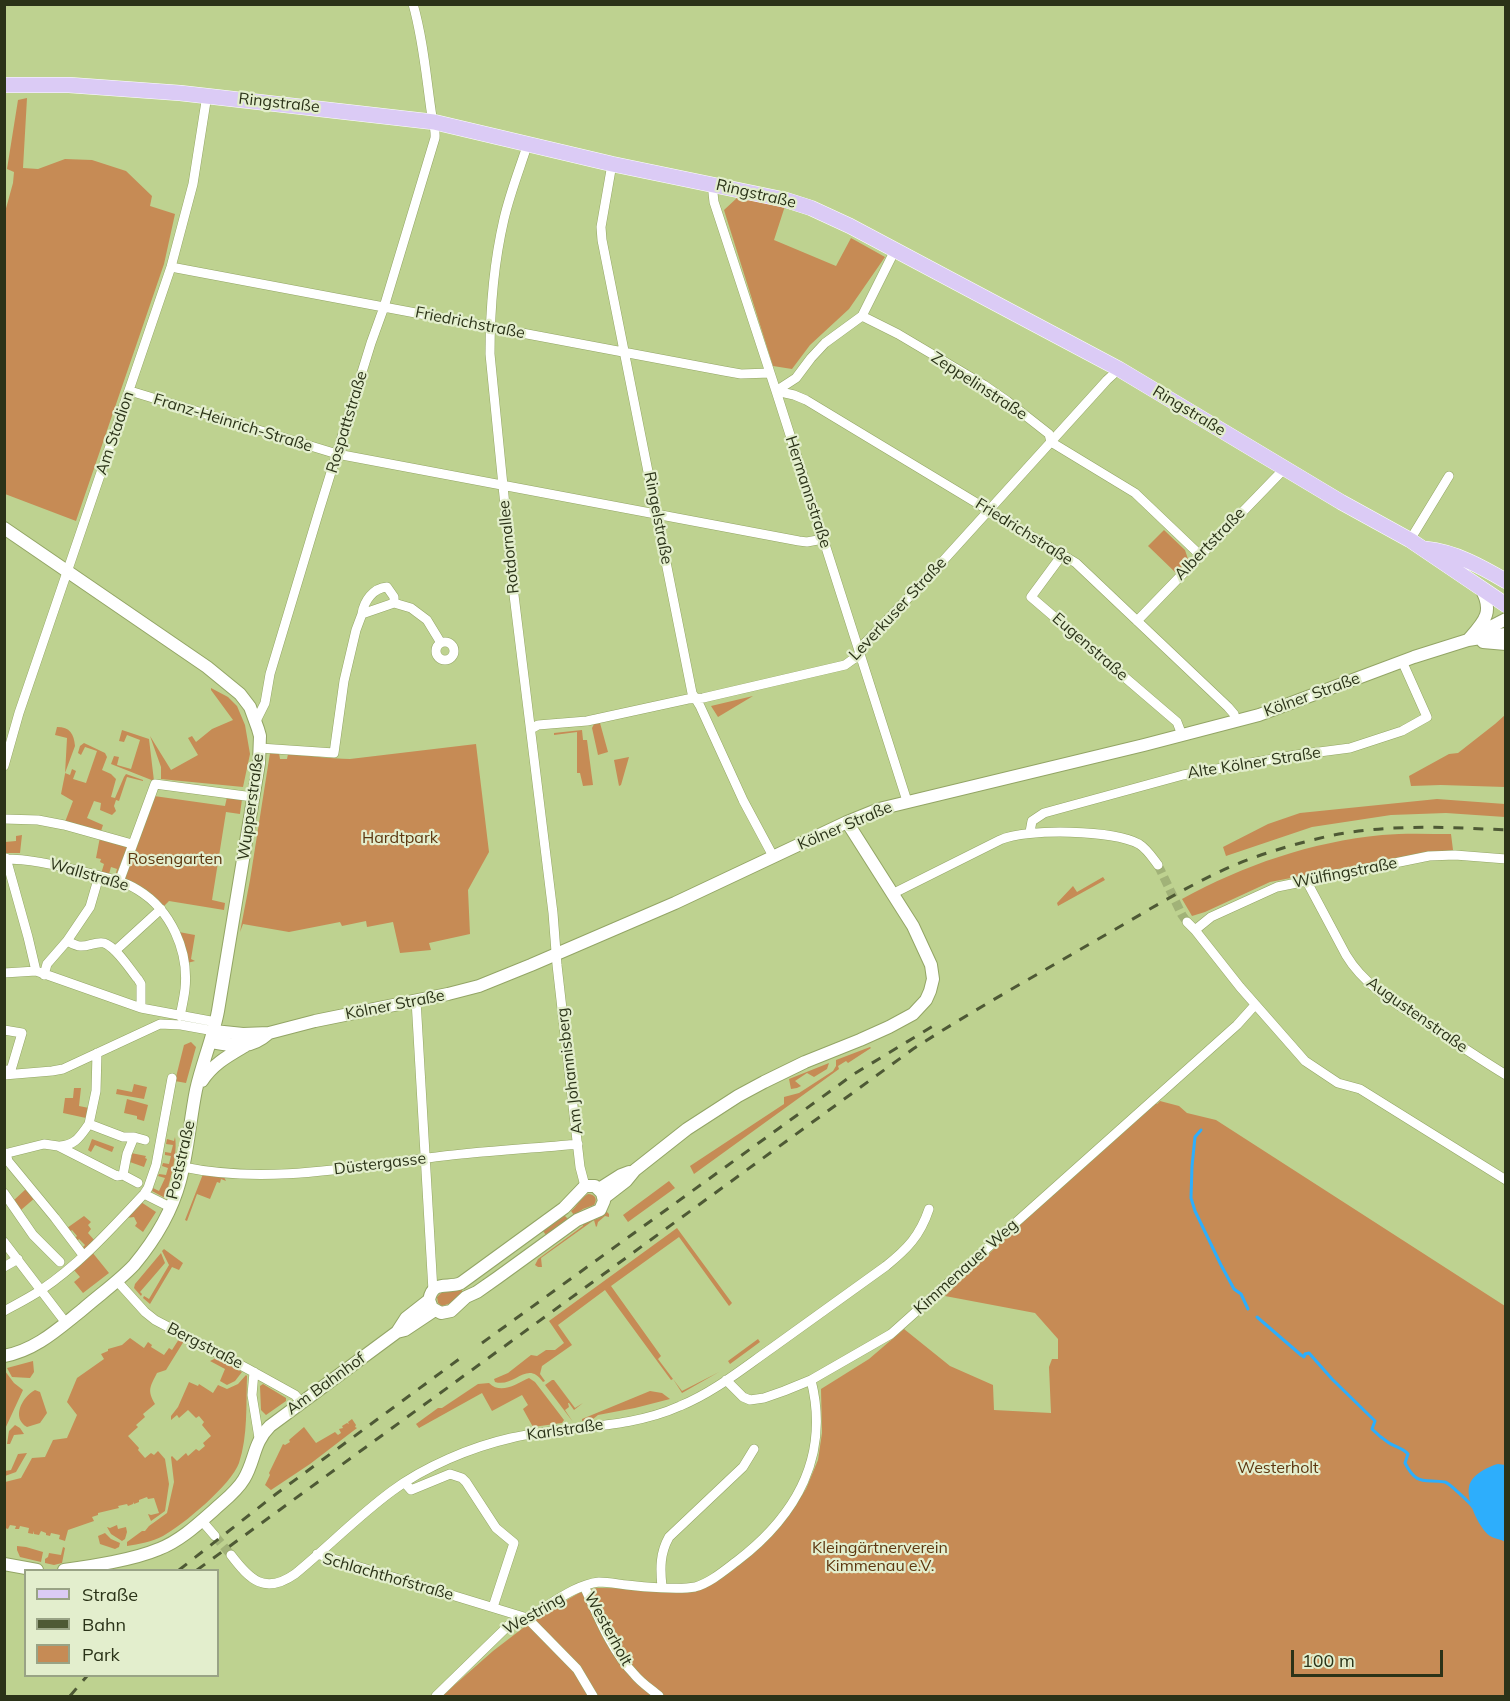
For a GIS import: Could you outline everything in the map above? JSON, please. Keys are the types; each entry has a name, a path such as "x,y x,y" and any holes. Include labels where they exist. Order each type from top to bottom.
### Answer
{"main road":[{"name":"Ringstraße","path":"6,86 69,85 207,95 434,122 612,164 776,198 811,208 896,250 1119,369 1410,540 1506,605"},
{"name":"Ringstraße","path":"1423,549 1444,551 1477,564 1501,577"}],"street":[{"name":"Rospattstraße","path":"256,722 265,703 274,661 370,343 384,307 435,138 436,130 431,113 421,35 413,4"},
{"name":"Am Stadion","path":"4,766 19,713 171,267 193,184 207,95"},
{"name":"Rotdornallee","path":"528,143 504,217 498,252 490,354 513,587 556,955"},
{"name":"Ringelstraße","path":"612,164 601,227 606,262 692,693 743,800 773,856"},
{"name":"Hermannstraße","path":"712,184 714,202 907,801"},
{"path":"776,391 796,378 825,343 862,316 896,250"},
{"name":"Friedrichstraße","path":"171,267 741,374 770,373"},
{"name":"Zeppelinstraße","path":"862,316 898,334 1007,401 1049,435 1051,442 1135,493 1200,555"},
{"name":"Leverkuser Straße","path":"531,729 538,725 612,716 845,665 859,655 864,644 1119,369"},
{"name":"Franz-Heinrich-Straße","path":"130,391 337,454 807,542 823,539"},
{"name":"Friedrichstraße","path":"776,391 806,400 1076,563 1228,707 1236,721"},
{"name":"Albertstraße","path":"1137,621 1285,468"},
{"path":"1410,540 1449,476"},
{"name":"Wupperstraße","path":"4,528 207,667 240,694 250,707 260,736 260,748 214,1032"},
{"name":"Eugenstraße","path":"1062,555 1031,597 1177,722 1182,735"},
{"path":"1468,640 1484,622 1487,614 1487,600 1480,586"},
{"path":"260,748 334,753 346,671 356,630 367,599 374,591 387,587 394,597 394,603"},
{"path":"362,614 394,603 411,608 427,620 441,643"},
{"name":"Kölner Straße","path":"1468,640 1506,619"},
{"name":"Kölner Straße","path":"97,1053 160,1024 181,1025 214,1032 269,1033 479,986 692,895 879,809 1236,721 1294,702 1402,661 1468,640 1506,634"},
{"path":"1468,640 1506,644"},
{"name":"Alte Kölner Straße","path":"1030,832 1032,821 1044,813 1183,775 1350,748 1402,730 1427,717 1402,661"},
{"path":"119,882 155,783 253,797"},
{"path":"4,819 38,820 64,825 132,844"},
{"path":"601,1193 621,1175 635,1170 687,1129 738,1096 805,1062 871,1036 913,1014 926,1000 933,979 931,964 913,926 847,822"},
{"path":"892,894 1011,835 1030,832 1094,834 1124,838 1145,848 1158,865"},
{"name":"Wülfingstraße","path":"1195,930 1211,917 1260,893 1306,880 1357,872 1429,856 1455,855 1506,859"},
{"path":"5,859 40,973"},
{"name":"Wallstraße","path":"5,859 49,863 119,882 138,890 161,909 172,927 183,958 186,988 180,1016"},
{"path":"40,973 67,941 90,907 99,876"},
{"name":"Augustenstraße","path":"1306,880 1346,955 1362,976 1392,1000 1506,1075"},
{"path":"115,951 161,909"},
{"path":"1186,922 1305,1061 1338,1083 1360,1089 1506,1180"},
{"path":"67,941 79,946 104,943 115,951 141,984 141,1008"},
{"name":"Am Johannisberg","path":"556,955 580,1167 585,1186"},
{"name":"Kölner Straße","path":"4,973 40,973 141,1008 180,1016 245,1046 260,1041 269,1033"},
{"path":"416,1000 432,1300 445,1313 451,1311 466,1297 483,1288 577,1220 600,1210 603,1205 601,1193 592,1186 585,1186 569,1204 461,1283 440,1286 432,1300"},
{"name":"Kimmenauer Weg","path":"811,1380 873,1346 903,1324 1237,1025 1255,1005"},
{"path":"4,1030 22,1033 11,1070 4,1070"},
{"name":"Poststraße","path":"4,1356 37,1344 66,1323 117,1281 144,1252 170,1207 180,1180 197,1089 214,1032"},
{"path":"197,1089 214,1065 245,1046"},
{"path":"4,1074 63,1069 97,1053 96,1091 89,1125 70,1145 44,1144 5,1153 8,1161 56,1218 83,1255"},
{"path":"4,1311 42,1289 83,1255 144,1194 156,1165 153,1143 172,1078"},
{"path":"89,1125 123,1137 134,1137 153,1143"},
{"path":"123,1175 127,1154 134,1137"},
{"name":"Düstergasse","path":"183,1167 232,1175 270,1174 396,1164 426,1158 578,1144"},
{"path":"57,1146 117,1176 123,1175 138,1183"},
{"path":"4,1193 33,1235 60,1262"},
{"path":"144,1194 170,1207"},
{"name":"Karlstraße","path":"317,1554 383,1498 405,1483 456,1456 512,1437 604,1425 657,1415 692,1401 726,1380 900,1255 920,1232 929,1209"},
{"path":"4,1242 66,1323"},
{"path":"4,1267 18,1259"},
{"name":"Bergstraße","path":"117,1281 155,1320 254,1372 295,1395 302,1402"},
{"name":"Am Bahnhof","path":"259,1438 275,1421 397,1332 405,1330 432,1300"},
{"path":"69,1569 158,1550 202,1521 230,1496 243,1479 259,1438 252,1395 254,1372"},
{"path":"584,1586 605,1582 629,1586 690,1587 706,1582 729,1567 755,1545 773,1528 790,1505 808,1473 814,1452 817,1418 811,1380 784,1392 750,1400 741,1396 726,1380"},
{"path":"662,1587 661,1557 669,1537 743,1467 754,1449"},
{"path":"405,1483 411,1490 450,1474 462,1478 472,1489 496,1528 514,1543 493,1607"},
{"path":"202,1521 215,1536"},
{"name":"Schlachthofstraße","path":"231,1555 252,1579 262,1584 281,1583 317,1554 527,1618"},
{"path":"4,1564 32,1569"},
{"name":"Westring","path":"436,1696 510,1624 527,1618 584,1586"},
{"name":"Westerholt","path":"584,1586 623,1661 634,1675 659,1696"},
{"path":"527,1618 577,1669 593,1696"}],"green space":[{"path":"27,98 23,168 38,169 65,159 92,160 126,171 152,196 150,206 175,214 164,264 76,521 5,494 5,212 14,172 7,169 18,100"},
{"path":"738,197 785,206 774,240 836,266 851,238 885,257 849,309 810,345 792,369 773,366 724,210"},
{"path":"1164,530 1185,550 1188,559 1176,573 1148,546"},
{"path":"211,688 228,697 237,706 245,725 250,754 243,787 161,779 161,767 150,736 171,770 198,755 188,738 192,736 196,742 212,729 233,720"},
{"path":"753,696 718,717 711,706"},
{"path":"1505,715 1505,787 1411,786 1409,776 1449,754 1458,753"},
{"path":"600,723 608,752 598,755 592,728 594,724"},
{"path":"57,727 68,730 75,746 65,773 67,738 55,735"},
{"path":"122,730 149,739 154,781 111,764 114,756 119,757 117,765 131,769 140,740 127,735 124,742 119,741"},
{"path":"582,730 583,740 587,740 593,785 583,786 580,773 577,773 577,732 554,735 554,733"},
{"path":"84,743 105,753 107,757 102,770 116,779 111,797 115,798 126,774 143,781 127,777 119,801 116,800 114,806 116,811 112,815 100,810 101,803 94,801 87,818 103,825 100,834 65,822 73,801 61,794 65,773 70,775 72,769 76,771 73,779 86,783 97,751 85,747 81,755 78,753 80,746"},
{"name":"Hardtpark","path":"476,744 489,852 468,890 470,934 429,943 431,950 400,953 393,922 367,927 366,921 342,926 340,922 289,932 243,924 240,932 270,753 279,753 280,759 287,759 288,754 350,759"},
{"path":"629,757 621,785 619,786 614,760"},
{"name":"Rosengarten","path":"154,796 225,806 227,797 242,799 240,814 226,812 212,900 225,903 224,910 169,901 163,907 123,881"},
{"path":"1437,799 1505,804 1505,817 1446,813 1391,815 1312,827 1226,856 1223,847 1268,824 1300,813"},
{"path":"1451,834 1453,850 1270,882 1192,916 1182,899 1229,876 1304,849 1382,835"},
{"path":"22,835 20,853 5,853 5,842 16,841 16,836"},
{"path":"100,837 128,846 117,873 117,869 111,867 109,874 101,874 104,864 100,862 101,859 96,858"},
{"path":"1103,877 1105,880 1058,906 1057,903 1073,886 1077,892"},
{"path":"179,932 195,935 191,959 195,961 187,963"},
{"path":"191,1042 196,1047 186,1083 175,1081 184,1045"},
{"path":"870,1047 848,1063 846,1061 838,1066 839,1069 694,1174 690,1166 784,1104 784,1097 799,1093 833,1071 836,1060"},
{"path":"829,1063 827,1069 814,1077 807,1073 795,1081 801,1086 791,1089 789,1079"},
{"path":"134,1084 147,1087 144,1099 116,1094 117,1089 132,1092"},
{"path":"74,1088 81,1088 79,1106 89,1108 86,1118 63,1113 65,1098 73,1098"},
{"path":"127,1099 148,1105 144,1121 137,1119 137,1116 124,1113"},
{"name":"Westerholt","path":"1160,1101 1179,1106 1187,1113 1216,1120 1505,1306 1505,1696 442,1696 493,1651 536,1618 579,1593 597,1588 697,1589 744,1560 784,1522 806,1489 818,1460 822,1433 821,1389 869,1359 904,1329 950,1366 993,1385 994,1410 1051,1413 1049,1367 1052,1359 1058,1359 1058,1339 1035,1313 945,1296 1042,1203 1153,1103 1157,1104"},
{"path":"175,1137 174,1159 165,1198 152,1191 153,1188 159,1191 165,1178 158,1176 159,1174 166,1175 168,1168 162,1166 163,1163 169,1164 171,1156 165,1155 165,1152 171,1153 173,1145 166,1144 167,1139 174,1141"},
{"path":"92,1139 114,1147 112,1152 95,1145 91,1152 88,1150"},
{"path":"131,1153 146,1156 144,1167 130,1162"},
{"path":"203,1174 224,1177 226,1181 221,1179 220,1183 217,1182 210,1199 197,1194 187,1221 185,1220"},
{"path":"669,1181 675,1188 628,1222 623,1215"},
{"path":"27,1188 36,1197 21,1210 13,1201"},
{"path":"588,1194 595,1197 594,1205 574,1215 571,1211"},
{"path":"141,1202 156,1212 143,1232 135,1226 137,1223 134,1217 126,1218"},
{"path":"606,1211 609,1217 605,1216 596,1227 594,1220 541,1258 542,1267 535,1265 538,1259 583,1224 599,1218"},
{"path":"564,1215 568,1219 546,1235 543,1231"},
{"path":"84,1216 91,1222 88,1225 91,1229 88,1233 95,1241 85,1251 83,1247 85,1245 79,1239 77,1241 75,1238 77,1236 67,1228"},
{"path":"677,1228 732,1303 729,1306 679,1237 611,1286 661,1356 658,1359 673,1379 671,1380 605,1290 558,1325 572,1345 542,1366 540,1374 545,1381 543,1382 532,1373 526,1373 509,1381 495,1382 494,1379 508,1373 531,1355 537,1356 546,1350 555,1350 564,1343 549,1321"},
{"path":"164,1249 183,1263 179,1270 172,1267 150,1304 143,1298 144,1296 149,1299 169,1265 162,1251"},
{"path":"92,1252 109,1273 83,1293 74,1282 80,1277 74,1270"},
{"path":"161,1253 165,1263 140,1292 141,1296 134,1288 135,1284"},
{"path":"461,1289 464,1294 451,1303 442,1306 438,1303 437,1297 441,1293"},
{"path":"130,1338 144,1348 148,1342 152,1345 151,1347 164,1355 169,1348 172,1350 179,1339 184,1341 166,1370 157,1373 150,1388 155,1404 143,1414 145,1417 128,1436 145,1458 158,1451 165,1459 169,1484 165,1511 151,1521 148,1514 159,1513 154,1498 148,1499 147,1497 128,1506 127,1504 118,1506 119,1508 98,1513 92,1517 94,1521 68,1530 65,1541 59,1539 60,1535 51,1533 50,1536 41,1531 39,1535 34,1534 34,1531 33,1534 28,1533 29,1528 20,1526 19,1529 10,1525 8,1529 5,1528 5,1482 21,1478 32,1458 45,1457 53,1440 67,1438 77,1415 67,1402 77,1378 104,1359 101,1354 108,1349 122,1345"},
{"path":"758,1339 760,1342 730,1364 728,1361"},
{"path":"216,1358 242,1372 235,1381 227,1385 220,1381 225,1369 210,1361"},
{"path":"33,1361 34,1372 30,1378 12,1377 7,1368"},
{"path":"5,1371 23,1390 5,1429"},
{"path":"719,1372 682,1393 673,1379 682,1391"},
{"path":"246,1375 244,1442 239,1463 234,1472 206,1504 172,1531 154,1540 127,1546 127,1542 167,1513 174,1482 171,1457 177,1461 186,1453 188,1456 196,1449 199,1451 205,1446 203,1443 211,1436 202,1425 204,1422 199,1416 196,1418 188,1410 179,1418 177,1415 171,1420 189,1382 198,1386 199,1384 213,1393 218,1385 227,1389 238,1384"},
{"path":"529,1378 535,1382 564,1420 562,1423 533,1427 523,1409 528,1405 522,1395 492,1411 482,1393 419,1428 416,1424 478,1384 489,1383 498,1388 504,1388"},
{"path":"552,1380 575,1408 583,1403 574,1410 568,1403 569,1407 565,1410 573,1422 545,1385"},
{"path":"263,1384 286,1398 286,1401 266,1415 261,1410 260,1386"},
{"path":"35,1390 40,1392 47,1413 40,1423 27,1427 20,1418 20,1408 26,1397"},
{"path":"650,1391 662,1393 670,1399 598,1415 593,1419 582,1421 582,1419"},
{"path":"352,1419 357,1428 310,1464 271,1490 265,1485 283,1444 290,1442 289,1440 304,1427 316,1443 335,1432 338,1435 341,1433 339,1429 349,1424 348,1422"},
{"path":"15,1425 24,1434 14,1435 10,1444 7,1444 9,1431"},
{"path":"27,1453 16,1472 5,1476 5,1471 11,1470 18,1454"},
{"path":"117,1525 118,1529 126,1527 125,1539 122,1541 111,1534 107,1527"},
{"path":"105,1533 120,1543 119,1547 115,1549 100,1544 98,1536"},
{"path":"17,1546 43,1552 41,1562 20,1557"},
{"path":"63,1547 65,1548 62,1563 54,1565 45,1563 49,1553 61,1555"}],"water":[{"path":"1498,1464 1505,1465 1505,1542 1492,1537 1483,1529 1475,1515 1469,1492 1470,1483 1476,1475"}],"waterway":[{"path":"1201,1130 1195,1137 1191,1198 1221,1265 1234,1289 1241,1294 1248,1309"},
{"path":"1257,1317 1301,1355 1304,1357 1309,1353 1375,1421 1372,1429 1408,1454 1405,1463 1413,1475 1421,1480 1445,1482 1473,1507"}],"tunnel":[{"path":"1158,865 1187,922"},
{"path":"215,1536 231,1555"}],"railway":[{"path":"198,1569 913,1049 1164,901 1237,864 1283,848 1329,836 1395,828 1506,830"},
{"path":"482,1343 854,1074 938,1023"},
{"path":"180,1569 276,1494 466,1354"},
{"path":"70,1696 86,1677"}],"park label":[{"name":"Kleingärtnerverein Kimmenau e.V.","path":"880,1557"}]}
